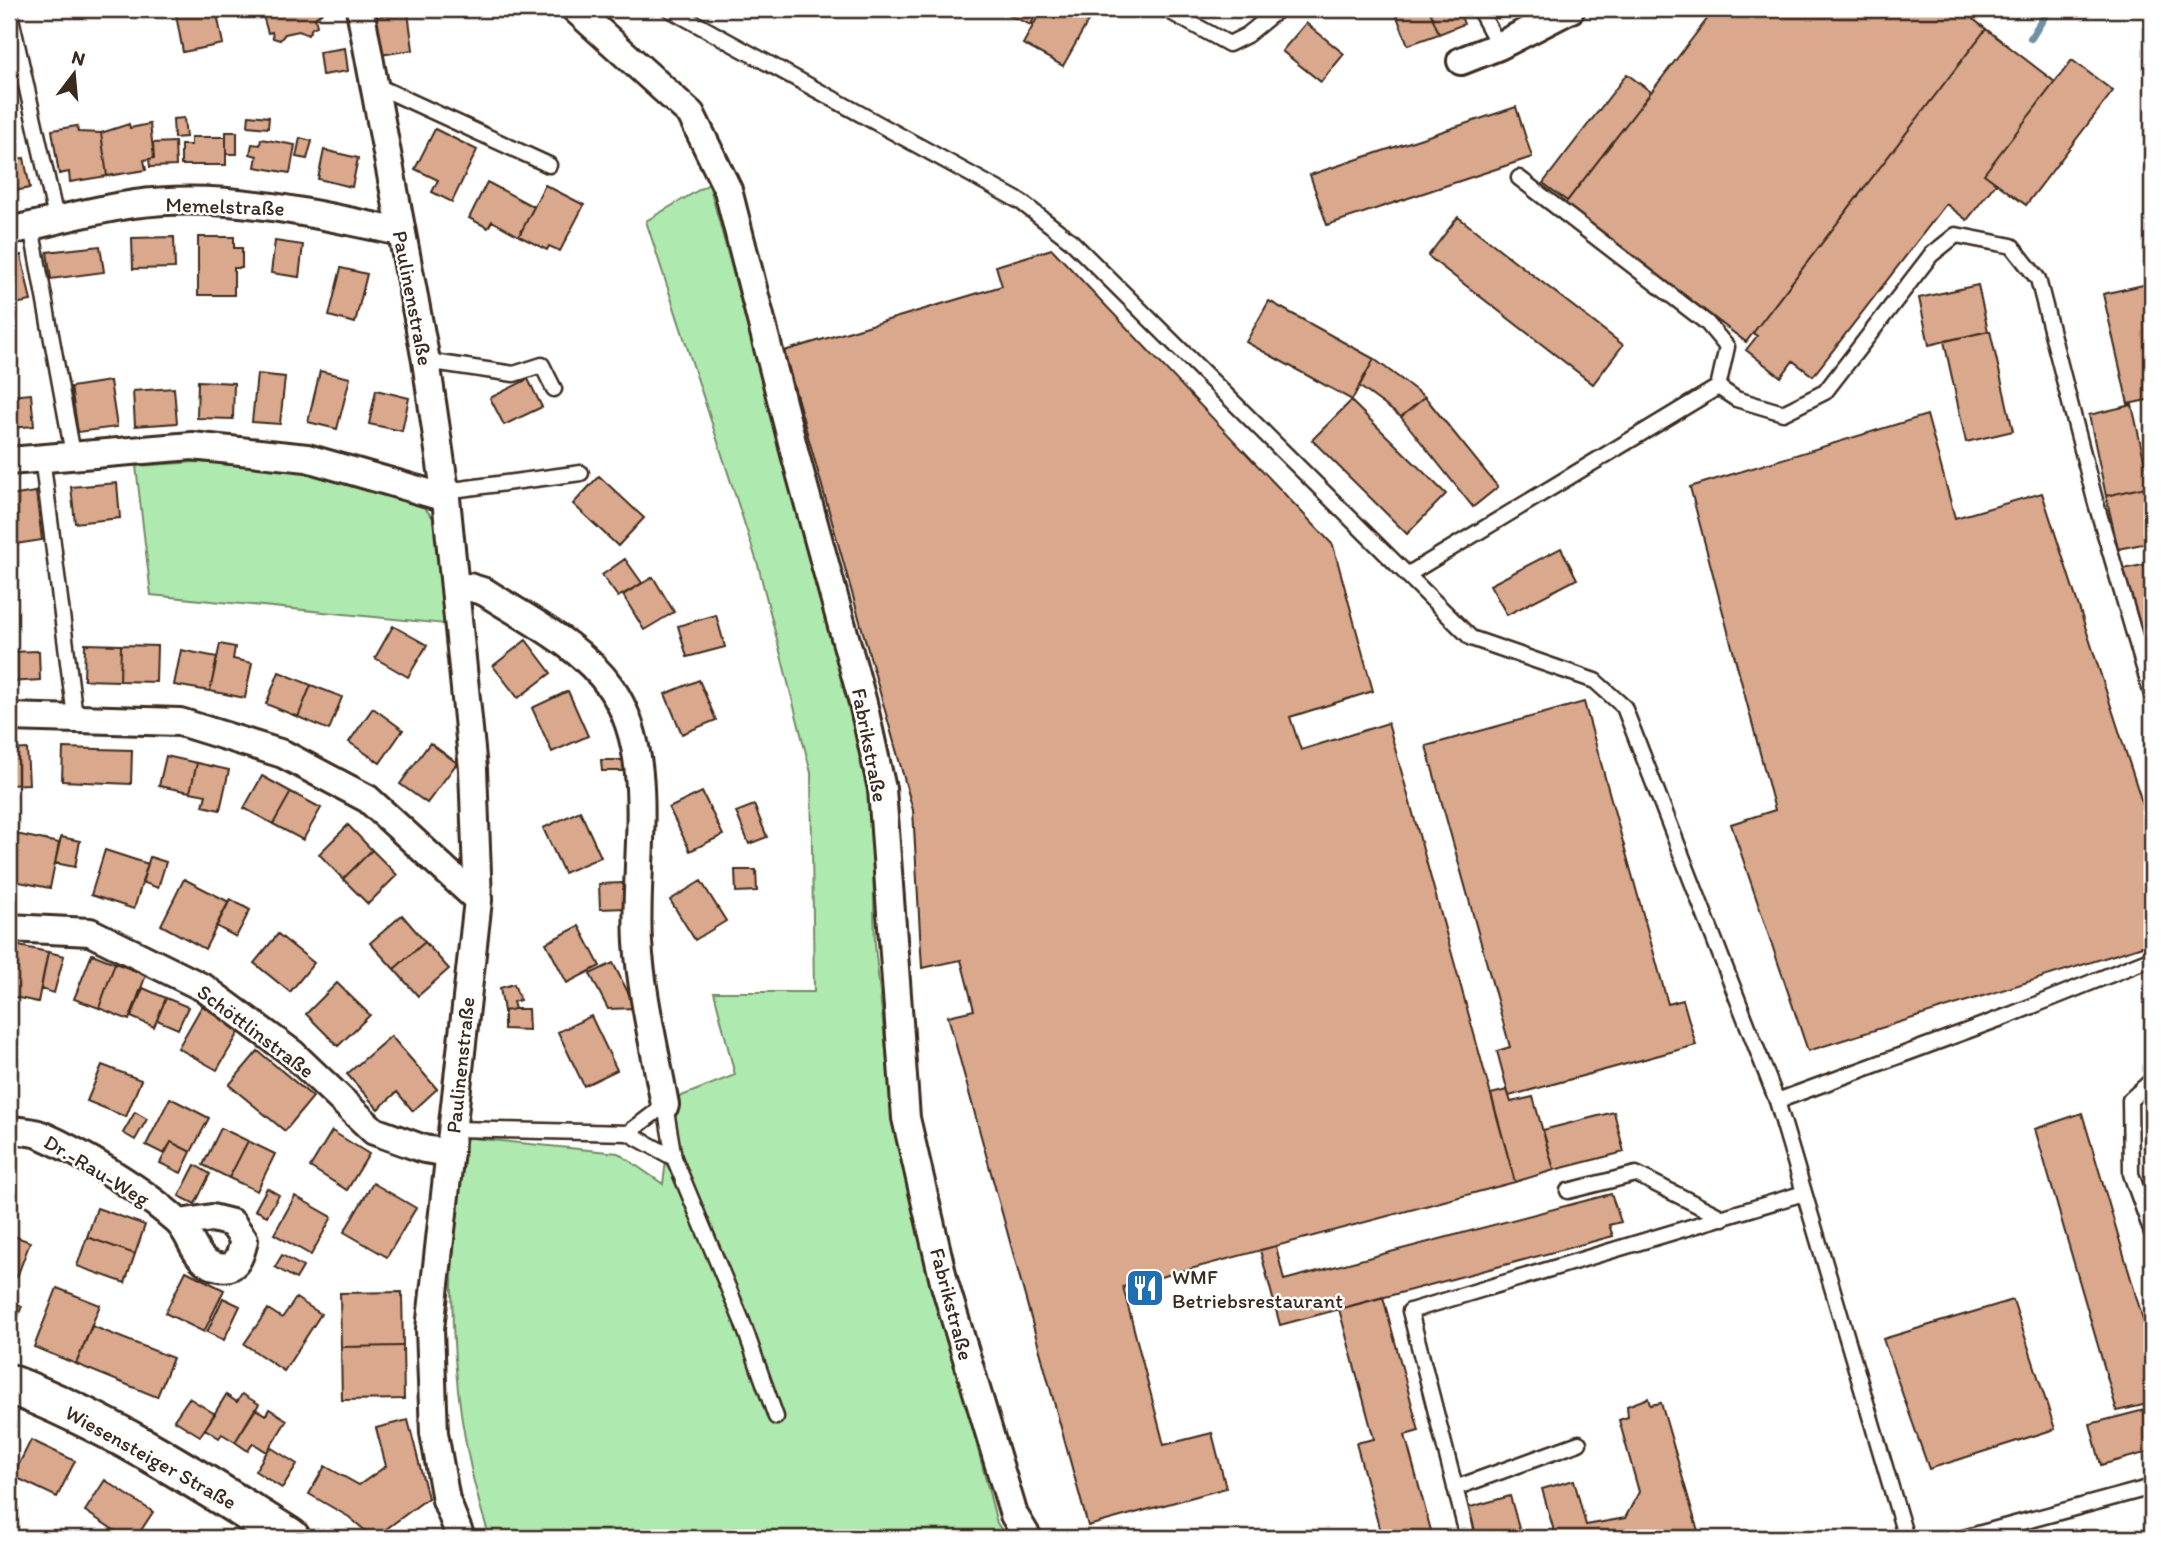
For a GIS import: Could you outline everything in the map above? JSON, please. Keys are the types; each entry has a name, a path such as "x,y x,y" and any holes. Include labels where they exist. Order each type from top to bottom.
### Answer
{"main road":[{"name":"Wiesensteiger Straße","path":"9,1384 86,1418 202,1483 290,1538"}],"street":[{"name":"Paulinenstraße","path":"360,9 426,361 456,589 473,769 478,900 430,1329 434,1433 446,1500 461,1538"},
{"name":"Fabrikstraße","path":"575,9 691,114 728,190 794,454 863,703 881,789 906,1118 944,1282 1014,1515 1028,1538"},
{"path":"1461,61 1499,46 1571,9"},
{"name":"Memelstraße","path":"20,228 56,218 136,204 201,200 291,208 400,232"},
{"path":"9,461 192,446 307,458 445,495"},
{"path":"456,589 469,587 485,592 582,655 611,688 632,729 639,766 638,944 665,1105"},
{"path":"9,717 180,722 283,754 368,799 478,900"},
{"name":"Schöttlinstraße","path":"9,928 90,932 204,988 292,1053 374,1131 424,1149 452,1141"},
{"name":"Dr.-Rau-Weg","path":"9,1130 38,1133 124,1182 180,1223"}],"lane":[{"path":"9,9 56,218"},
{"path":"669,9 1021,202 1071,241 1471,638 1595,681 1624,707 1777,1101 1906,1538"},
{"path":"1165,9 1229,44 1247,35 1279,9"},
{"path":"1479,9 1499,46"},
{"path":"372,83 549,165"},
{"path":"1407,575 1718,387 1727,347 1707,323 1519,178"},
{"path":"20,228 73,454"},
{"path":"1718,387 1736,399 1783,413 1825,392 1931,255 1956,235 2012,246 2038,279 2095,500 2152,695"},
{"path":"426,361 514,374 542,365 554,389"},
{"path":"42,457 75,717"},
{"path":"445,495 581,474"},
{"path":"1777,1101 2010,1015 2152,958"},
{"path":"2152,1080 2130,1100 2131,1174 2152,1233"},
{"path":"628,1133 665,1105 674,1158 742,1321 776,1418"},
{"path":"452,1141 628,1133 674,1158"},
{"path":"1568,1191 1636,1174 1723,1218"},
{"path":"1468,1538 1410,1311 1804,1194"},
{"path":"1455,1488 1578,1443"},
{"path":"1963,1538 2152,1487"}],"green space":[{"path":"709,184 871,785 875,946 893,1119 997,1523 1007,1538 490,1538 473,1478 458,1385 452,1291 462,1137 618,1153 663,1184 674,1099 735,1075 714,992 814,992 811,773 758,565 646,221"},
{"path":"197,462 294,468 390,493 423,506 435,520 445,624 151,595 136,466"}],"building":[{"path":"195,9 216,9 223,44 183,52 176,15"},
{"path":"261,9 324,11 315,18 317,26 312,28 308,35 299,31 285,34 280,40 273,38 272,32 268,33"},
{"path":"995,9 1038,9 1031,25"},
{"path":"1042,9 1095,9 1063,66 1023,44"},
{"path":"1409,9 1429,9 1439,34 1408,45 1396,14"},
{"path":"1429,9 1458,9 1464,24 1439,34"},
{"path":"1494,9 1519,9 1498,18"},
{"path":"1715,9 1960,9 1986,29 1746,342 1565,204"},
{"path":"408,12 413,50 380,55 374,17"},
{"path":"1306,23 1344,54 1321,82 1282,51"},
{"path":"1986,29 2055,82 1984,174 1996,183 1967,220 1946,204 1813,376 1793,361 1781,377 1746,350 1757,336 1753,333"},
{"path":"345,48 348,71 322,75 319,52"},
{"path":"2072,60 2113,91 2026,205 1984,174"},
{"path":"1627,74 1651,92 1567,201 1543,183"},
{"path":"1516,107 1532,157 1327,225 1310,175"},
{"path":"249,115 269,117 268,128 248,126"},
{"path":"184,118 186,137 174,138 173,119"},
{"path":"129,124 130,128 150,124 154,158 144,160 146,170 107,176 101,133"},
{"path":"77,126 78,132 101,133 107,176 70,182 69,172 59,174 52,130"},
{"path":"435,129 477,150 452,202 432,192 438,180 415,169"},
{"path":"226,132 237,132 237,154 226,154"},
{"path":"191,137 226,137 226,165 181,165 181,145 191,145"},
{"path":"300,138 312,141 307,159 296,157"},
{"path":"261,139 295,145 290,173 255,167 257,156 250,154 252,144 260,145"},
{"path":"175,142 176,166 150,167 149,159 154,158 153,143"},
{"path":"324,150 358,158 352,187 318,179"},
{"path":"24,158 30,188 9,192 9,161"},
{"path":"487,182 534,207 519,236 492,221 488,228 469,218"},
{"path":"545,185 584,205 560,251 549,246 547,250 519,236"},
{"path":"1458,217 1623,345 1593,384 1428,256"},
{"path":"174,237 175,268 133,269 132,238"},
{"path":"198,237 234,237 234,248 242,248 242,268 234,268 234,295 198,295"},
{"path":"275,241 303,245 299,277 271,273"},
{"path":"100,246 104,272 51,279 47,252"},
{"path":"1052,249 1333,545 1373,691 1290,717 1301,750 1388,723 1515,1182 1123,1287 1164,1445 1212,1433 1226,1488 1088,1526 948,1016 974,1010 961,960 922,968 913,810 784,351 1002,286 996,266"},
{"path":"21,255 31,301 9,305 9,258"},
{"path":"341,268 367,274 355,323 329,316"},
{"path":"2152,283 2152,399 2128,404 2103,294"},
{"path":"1978,285 1988,331 1929,345 1919,298"},
{"path":"1269,301 1374,359 1352,400 1246,342"},
{"path":"1990,331 2013,431 1966,442 1944,341"},
{"path":"1374,359 1425,397 1401,417 1359,386"},
{"path":"320,371 350,378 337,429 308,422"},
{"path":"257,374 285,377 280,424 252,422"},
{"path":"528,379 542,407 504,425 490,398"},
{"path":"110,381 117,427 78,432 71,387"},
{"path":"198,381 234,383 233,419 197,418"},
{"path":"174,388 177,423 135,426 133,391"},
{"path":"376,390 409,398 402,431 369,424"},
{"path":"31,394 34,426 9,428 9,396"},
{"path":"1425,397 1498,487 1473,507 1401,417"},
{"path":"1351,401 1446,494 1407,534 1312,440"},
{"path":"2132,405 2150,486 2106,496 2089,415"},
{"path":"1927,415 1955,518 2042,493 2152,833 2152,943 1808,1051 1731,824 1775,810 1690,487"},
{"path":"599,476 644,518 618,546 573,504"},
{"path":"117,483 120,518 75,523 71,487"},
{"path":"2150,486 2152,542 2118,549 2106,496"},
{"path":"36,492 42,540 9,545 9,496"},
{"path":"1561,548 1577,579 1507,615 1490,585"},
{"path":"625,559 642,583 618,597 602,575"},
{"path":"2152,563 2152,689 2123,569"},
{"path":"653,577 674,612 644,630 623,595"},
{"path":"716,615 725,647 687,657 678,626"},
{"path":"393,626 427,645 408,677 375,658"},
{"path":"526,640 551,673 518,698 493,666"},
{"path":"85,644 121,645 120,681 84,680"},
{"path":"220,644 235,647 233,659 252,663 245,698 210,691"},
{"path":"121,645 157,646 156,682 120,681"},
{"path":"181,650 217,657 210,691 174,685"},
{"path":"39,651 40,680 9,682 9,652"},
{"path":"279,672 311,685 298,717 266,704"},
{"path":"699,680 716,720 682,734 665,694"},
{"path":"311,685 342,697 329,730 298,717"},
{"path":"568,691 588,736 552,752 532,708"},
{"path":"1584,702 1668,1004 1683,1000 1696,1045 1509,1096 1497,1051 1510,1047 1426,746"},
{"path":"373,708 403,730 380,763 349,742"},
{"path":"430,743 457,763 427,803 400,784"},
{"path":"63,748 132,750 131,784 62,781"},
{"path":"27,749 29,784 9,785 9,750"},
{"path":"166,756 197,763 190,792 159,786"},
{"path":"601,760 626,760 626,771 602,771"},
{"path":"197,763 229,770 220,810 203,806 206,795 190,792"},
{"path":"262,776 291,792 273,824 244,808"},
{"path":"291,792 321,808 303,840 273,824"},
{"path":"702,792 723,835 690,851 669,808"},
{"path":"754,805 767,837 749,844 736,812"},
{"path":"580,811 601,857 564,873 543,828"},
{"path":"348,825 372,850 343,879 319,854"},
{"path":"16,834 59,843 50,888 9,880"},
{"path":"61,837 80,841 75,867 55,863"},
{"path":"105,850 148,864 134,909 91,895"},
{"path":"372,850 397,875 368,904 343,879"},
{"path":"150,857 166,862 158,888 142,882"},
{"path":"735,870 756,870 757,891 736,892"},
{"path":"184,879 229,902 205,949 161,925"},
{"path":"701,881 726,921 695,940 670,900"},
{"path":"623,883 625,908 600,909 599,884"},
{"path":"230,899 250,910 236,937 216,926"},
{"path":"402,915 425,942 394,969 370,943"},
{"path":"579,926 600,966 567,983 546,943"},
{"path":"278,934 314,963 290,992 254,963"},
{"path":"425,942 449,969 418,996 394,969"},
{"path":"14,945 48,952 38,1002 9,996 9,968"},
{"path":"48,952 64,956 54,993 41,989"},
{"path":"92,954 115,963 99,1008 74,999"},
{"path":"115,963 146,975 129,1020 99,1008"},
{"path":"613,963 636,1008 608,1009 590,974"},
{"path":"337,983 370,1015 338,1046 306,1014"},
{"path":"514,984 520,1000 513,1002 515,1009 504,1011 500,988"},
{"path":"143,988 166,998 154,1027 131,1017"},
{"path":"166,998 188,1007 178,1029 157,1020"},
{"path":"202,1006 241,1029 217,1070 178,1048"},
{"path":"528,1009 529,1030 504,1029 504,1011"},
{"path":"591,1016 617,1070 584,1086 558,1032"},
{"path":"391,1036 437,1089 413,1111 397,1092 378,1109 347,1074"},
{"path":"258,1051 313,1097 285,1131 229,1085"},
{"path":"102,1065 141,1080 126,1117 87,1101"},
{"path":"1507,1090 1511,1102 1533,1097 1554,1170 1515,1182 1491,1094"},
{"path":"170,1098 209,1118 191,1152 171,1142 164,1154 146,1145"},
{"path":"135,1112 147,1119 135,1140 123,1133"},
{"path":"1614,1112 1624,1152 1554,1170 1543,1130"},
{"path":"2082,1113 2152,1350 2152,1403 2117,1411 2035,1129"},
{"path":"221,1128 248,1141 229,1178 203,1165"},
{"path":"332,1131 369,1154 347,1190 310,1167"},
{"path":"248,1141 275,1154 257,1191 229,1178"},
{"path":"171,1142 191,1152 181,1173 160,1163"},
{"path":"195,1165 210,1174 195,1204 179,1196"},
{"path":"373,1183 416,1208 387,1257 344,1232"},
{"path":"267,1188 279,1195 267,1216 255,1210"},
{"path":"1611,1194 1621,1222 1609,1225 1613,1236 1280,1325 1260,1250 1276,1246 1284,1280"},
{"path":"295,1196 332,1217 311,1255 274,1234"},
{"path":"97,1208 145,1225 135,1254 87,1237"},
{"path":"9,1234 30,1242 17,1277 9,1274"},
{"path":"87,1237 135,1254 125,1283 77,1266"},
{"path":"282,1255 303,1267 296,1279 275,1267"},
{"path":"186,1271 224,1290 204,1332 165,1313"},
{"path":"57,1288 100,1305 76,1364 34,1347"},
{"path":"402,1292 403,1346 341,1347 340,1293"},
{"path":"1383,1297 1419,1431 1405,1435 1433,1538 1382,1538 1356,1443 1374,1439 1339,1309"},
{"path":"223,1298 240,1306 224,1340 207,1332"},
{"path":"296,1298 321,1314 284,1371 244,1344 268,1309 282,1318"},
{"path":"2013,1300 2055,1429 1929,1469 1883,1339"},
{"path":"9,1301 22,1306 9,1338"},
{"path":"92,1326 173,1358 157,1397 76,1364"},
{"path":"403,1346 404,1399 342,1400 341,1347"},
{"path":"242,1394 259,1404 235,1442 222,1434 219,1438 205,1429 226,1395 237,1402"},
{"path":"189,1398 215,1414 200,1436 174,1420"},
{"path":"1648,1398 1650,1405 1661,1403 1700,1538 1556,1538 1542,1489 1574,1480 1586,1525 1625,1518 1639,1492 1619,1420 1628,1417 1627,1406"},
{"path":"2152,1408 2152,1451 2101,1465 2090,1424"},
{"path":"255,1409 266,1415 269,1409 287,1420 267,1452 253,1443 248,1451 235,1442"},
{"path":"408,1420 428,1498 374,1538 349,1517 309,1494 325,1466 359,1485 386,1466 376,1428"},
{"path":"31,1440 75,1461 57,1497 13,1476"},
{"path":"270,1447 297,1464 282,1488 255,1471"},
{"path":"105,1480 153,1512 136,1538 126,1538 85,1511"},
{"path":"1510,1496 1522,1538 1476,1538 1467,1508"}],"waterway":[{"path":"2031,38 2049,9"}],"place":[{"name":"WMF Betriebsrestaurant","path":"1145,1288"}]}
